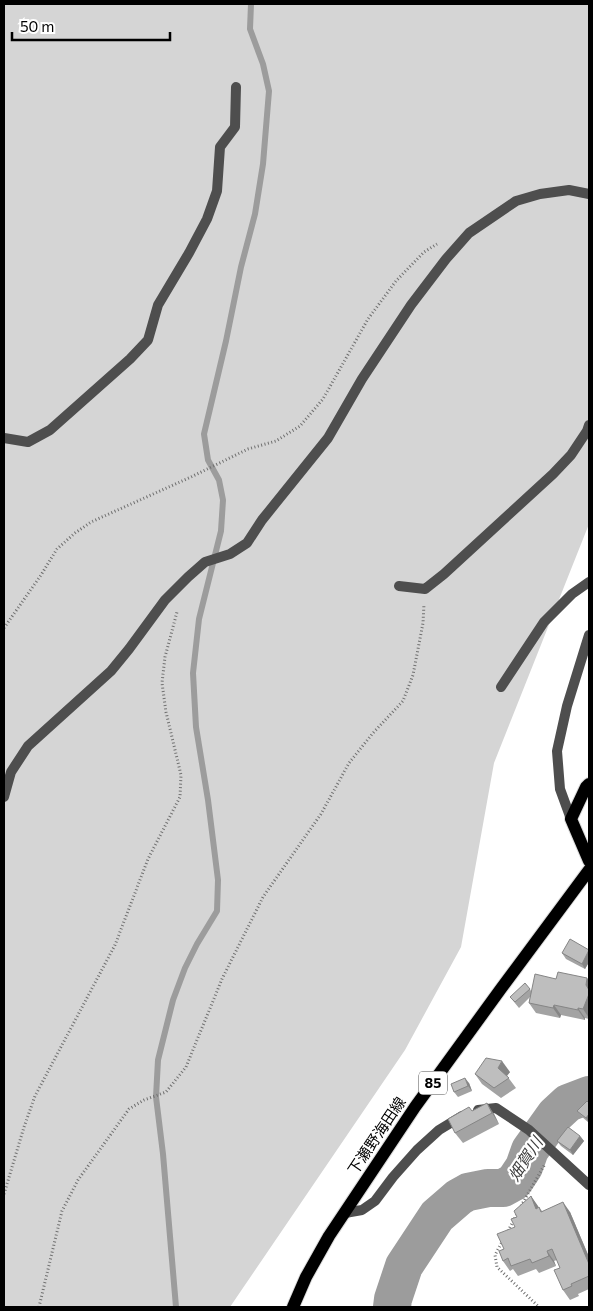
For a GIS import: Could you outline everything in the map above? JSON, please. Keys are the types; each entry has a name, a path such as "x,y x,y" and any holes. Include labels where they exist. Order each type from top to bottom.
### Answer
{"main road":[{"path":"589,784 571,818 589,861"},
{"name":"下瀬野海田線","path":"293,1307 306,1277 329,1236 415,1107 589,870"}],"street":[{"path":"4,438 28,442 50,430 130,359 148,340 158,306 207,219 216,191 220,147 235,127 236,87"},
{"path":"4,797 11,772 28,746 111,671 165,600 206,562 230,554 247,543 262,520 328,438 362,378 411,305 446,259 469,233 516,200 569,190 589,194"},
{"path":"400,586 425,589 451,568 553,474 571,455 589,425"},
{"path":"501,687 544,622 572,594 589,582"},
{"path":"571,818 560,789 557,751 567,706 589,635"},
{"path":"345,1213 362,1210 375,1201 416,1150 439,1130 461,1117 478,1110 496,1108 530,1130 589,1185"}],"path":[{"path":"4,628 57,549 91,522 248,449 276,441 300,426 323,399 368,319 396,281 424,252 439,243"},
{"path":"4,1194 35,1096 115,945 148,860 180,797 180,775 166,712 162,683 165,657 179,604 179,586"},
{"path":"39,1307 62,1211 78,1180 129,1109 144,1100 166,1092 186,1067 222,979 263,897 321,814 349,763 373,733 404,701 413,676 423,623 425,589"},
{"path":"539,1307 497,1267 495,1255 551,1150"}],"shaded area":[{"path":"4,4 589,4 589,524 494,763 461,947 405,1050 230,1307 4,1307"}],"building":[{"path":"570,939 589,950 582,964 562,953"},
{"path":"558,972 587,978 586,985 589,994 583,1009 578,1008 578,1010 554,1005 553,1008 529,1003 535,974 556,979"},
{"path":"525,983 530,989 515,1002 510,997"},
{"path":"486,1058 502,1061 498,1068 509,1078 494,1088 475,1074"},
{"path":"465,1078 468,1086 454,1092 451,1084"},
{"path":"587,1101 589,1103 589,1114 586,1118 577,1111"},
{"path":"487,1103 492,1113 455,1133 448,1119 469,1107 472,1111"},
{"path":"568,1127 580,1136 570,1150 557,1141"},
{"path":"531,1196 536,1209 539,1207 541,1212 563,1202 589,1264 589,1276 563,1290 554,1270 560,1268 552,1249 547,1251 549,1256 532,1263 530,1259 511,1266 508,1258 503,1261 499,1251 504,1249 497,1234 515,1227 511,1219 517,1217 514,1211"}],"waterway":[{"path":"176,1307 163,1154 156,1097 158,1060 173,1000 185,968 217,911 218,880 196,727 193,673 199,619 221,531 223,500 219,480 208,460 204,434 241,267 255,214 263,164 269,91 263,64 250,29 251,4"},
{"name":"畑賀川","path":"392,1307 404,1266 437,1216 459,1197 468,1192 488,1188 503,1188 514,1182 524,1167 530,1150 555,1115 568,1103 589,1095"}]}
